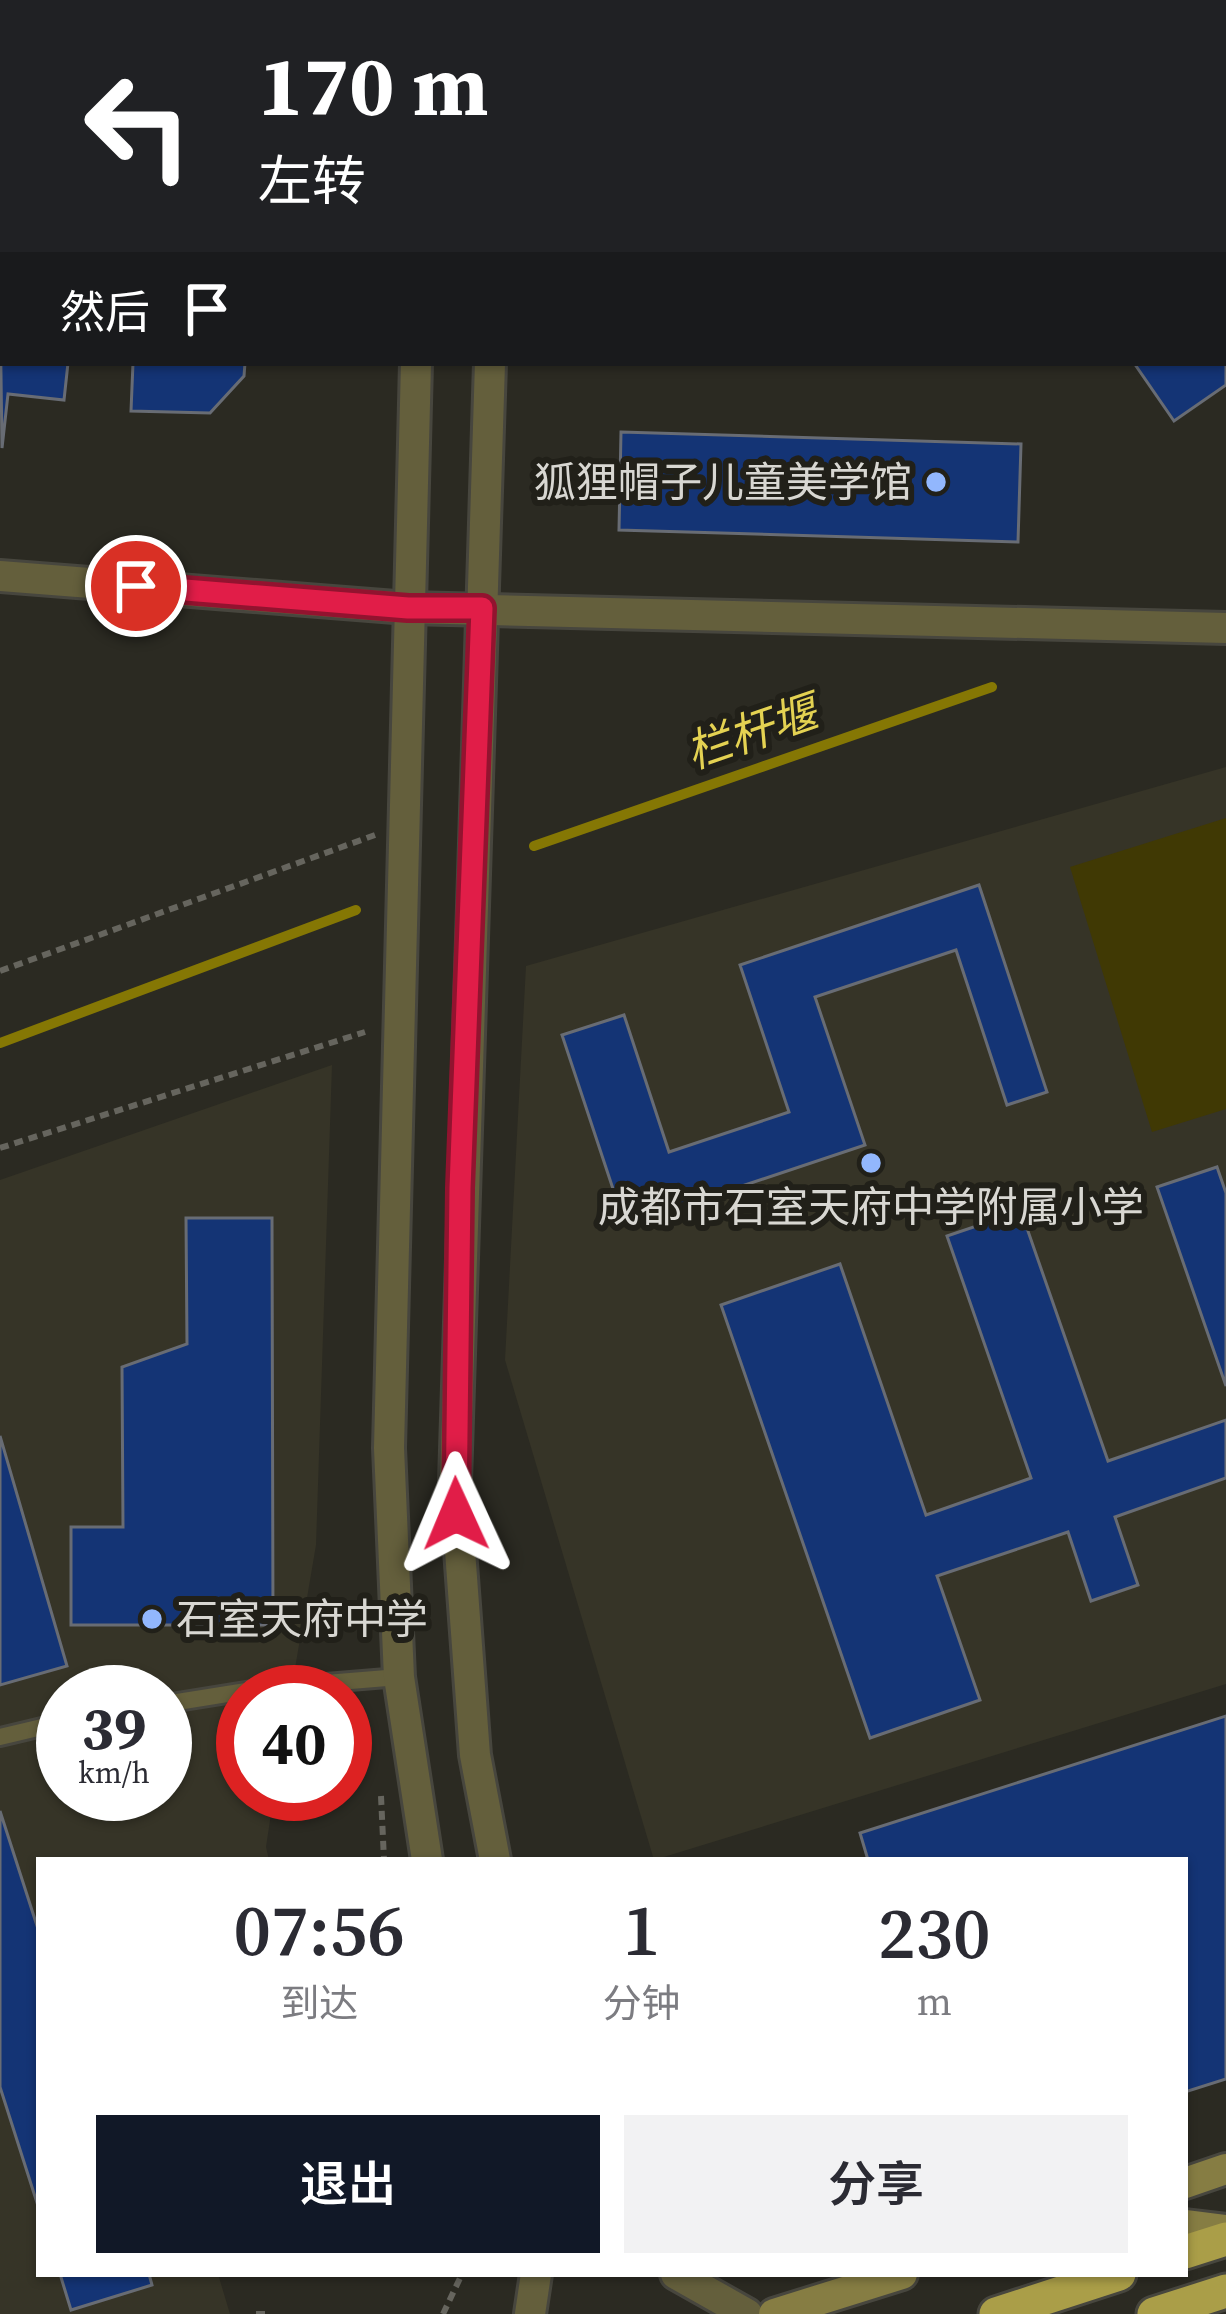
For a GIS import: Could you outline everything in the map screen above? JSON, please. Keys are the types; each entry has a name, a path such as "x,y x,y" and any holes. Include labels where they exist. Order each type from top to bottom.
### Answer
{"highway":[{"path":"1188,2251 1226,2239"},
{"path":"996,2314 1110,2277"},
{"path":"1154,2314 1226,2291"}],"main road":[{"path":"1188,2182 1226,2169"},
{"path":"1188,2225 1226,2230"},
{"path":"774,2314 892,2277"}],"street":[{"path":"416,366 389,1448 400,1677 427,1857"},
{"path":"490,366 455,1482 475,1755 495,1857"},
{"path":"0,576 408,608 1226,628"},
{"path":"530,2314 536,2277"},
{"path":"681,2277 747,2314"}],"lane":[{"path":"192,1700 265,1688 400,1677"},
{"path":"0,1737 36,1728"}],"path":[{"path":"0,970 402,825"},
{"path":"0,1148 397,1022"},
{"path":"442,2314 460,2277"},
{"path":"256,2314 269,2314"}],"shaded area":[{"name":"成都市石室天府中学附属小学","path":"1226,767 1226,1684 653,1857 505,1360 526,966"},
{"path":"1226,818 1226,1109 1152,1132 1070,867"},
{"name":"石室天府中学","path":"332,1065 316,1545 296,1665 216,1665 216,1821 270,1821 268,1857 36,1857 36,2277 219,2277 230,2314 0,2314 0,1180"}],"building":[{"path":"1,366 68,366 64,400 8,394 2,448"},
{"path":"133,366 245,366 244,376 210,413 131,411"},
{"path":"1136,366 1226,366 1226,385 1174,421"},
{"path":"621,432 1021,444 1018,542 619,530"},
{"path":"979,885 1047,1092 1007,1105 956,950 815,997 865,1145 625,1225 562,1035 624,1015 669,1152 789,1112 740,965"},
{"path":"1217,1167 1226,1193 1226,1386 1157,1187"},
{"path":"1021,1211 1108,1461 1226,1420 1226,1478 1115,1517 1138,1585 1091,1601 1068,1532 937,1576 980,1700 870,1738 721,1305 840,1264 926,1515 1031,1478 947,1236"},
{"path":"186,1218 272,1218 273,1625 71,1625 71,1527 123,1527 122,1367 187,1344"},
{"path":"0,1436 67,1665 36,1665 36,1675 0,1685"},
{"path":"1226,1716 1226,2079 1188,2091 1188,1857 867,1857 860,1833"},
{"path":"0,1811 36,1923 36,2200 0,2087"},
{"path":"61,2277 150,2277 152,2285 71,2310"}],"waterway":[{"name":"栏杆堰","path":"534,846 992,687"},
{"name":"栏杆堰","path":"0,1043 356,910"}],"place":[{"name":"狐狸帽子儿童美学馆","path":"936,482"},
{"name":"成都市石室天府中学附属小学","path":"871,1163"},
{"name":"石室天府中学","path":"152,1619"}],"route":[{"path":"136,586 408,608 482,608 460,1188 456,1514"}]}
